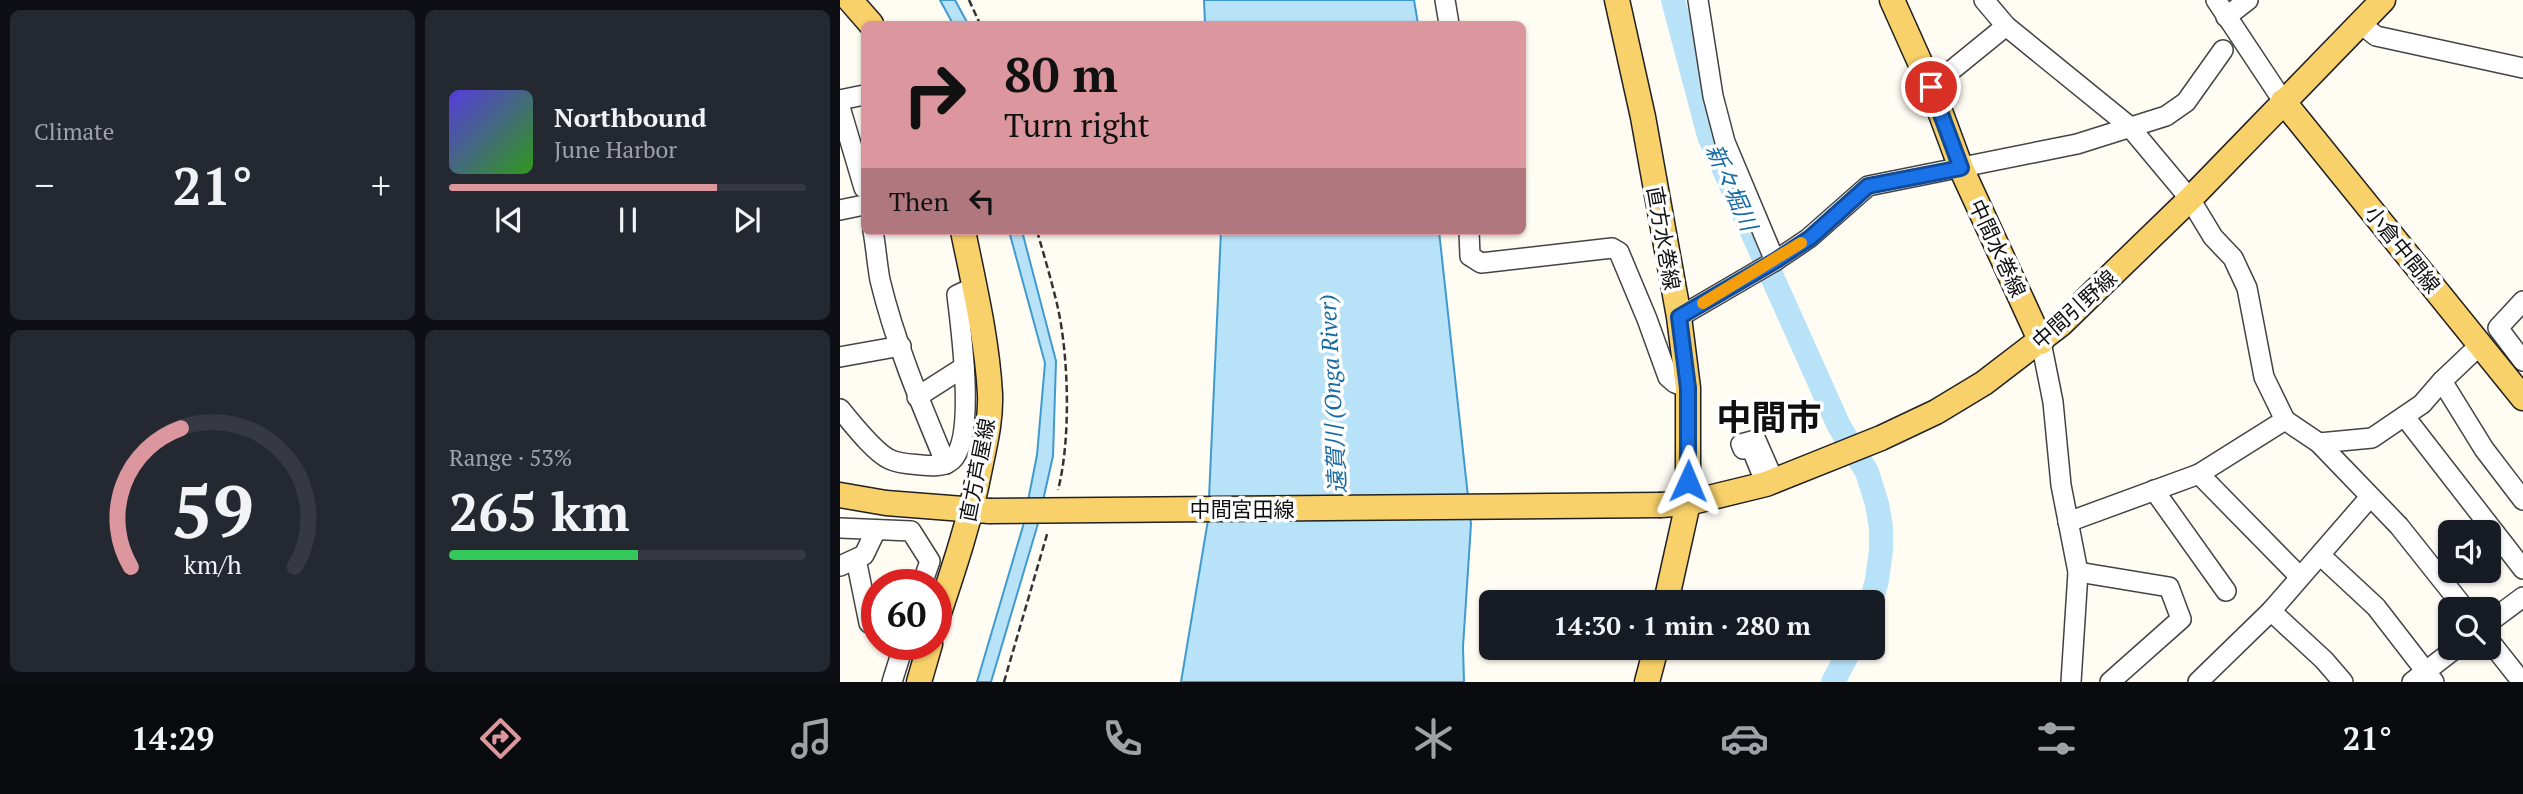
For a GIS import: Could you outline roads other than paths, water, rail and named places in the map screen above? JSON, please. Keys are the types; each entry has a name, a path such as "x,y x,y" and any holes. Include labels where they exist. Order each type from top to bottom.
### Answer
{"main road":[{"path":"850,0 868,21"},
{"name":"直方水巻線","path":"1617,0 1643,117 1679,317 1688,388 1688,503 1669,590"},
{"name":"中間水巻線","path":"1892,0 1931,87 1961,168 2041,342"},
{"name":"中間引野線","path":"1688,503 1770,483 1881,438 1936,412 1984,383 2041,342 2190,200 2383,0"},
{"name":"小倉中間線","path":"2283,102 2523,398"},
{"name":"直方芦屋線","path":"952,583 981,511 990,396 980,315 964,235"},
{"name":"中間宮田線","path":"840,495 886,503 981,511 1688,503"},
{"path":"919,682 925,660"},
{"path":"1647,682 1653,660"}],"street":[{"path":"1445,0 1448,21"},
{"path":"1698,0 1713,96 1726,142 1775,261"},
{"path":"1984,0 2006,26 2129,126 2190,200 2213,237 2233,258 2247,288 2264,377 2285,420 2319,443 2399,526 2455,597"},
{"path":"2248,0 2221,9 2283,102"},
{"path":"2361,24 2376,36 2523,68"},
{"path":"1931,87 2006,26"},
{"path":"1679,317 1810,238 1868,186 2077,144 2166,116 2186,102 2223,50"},
{"path":"840,100 861,96"},
{"path":"840,107 861,178"},
{"path":"840,210 861,206"},
{"path":"874,235 880,278 901,346 918,397 946,464"},
{"path":"1469,235 1470,256 1481,263 1612,248 1619,252 1668,377 1688,388"},
{"path":"840,409 887,458 902,463 931,466 946,464 954,459 961,444 967,391 957,295 974,287"},
{"path":"2523,301 2498,328 2523,361"},
{"path":"2041,342 2053,402 2061,485 2078,572 2071,682"},
{"path":"2319,443 2372,438 2422,404 2442,380 2481,344"},
{"path":"840,357 901,346"},
{"path":"918,397 964,367"},
{"path":"2442,380 2484,449 2523,500"},
{"path":"2405,417 2523,569"},
{"path":"2068,522 2199,474 2285,420"},
{"path":"2199,474 2300,577"},
{"path":"2154,490 2226,591"},
{"path":"2198,682 2271,611 2370,497"},
{"path":"840,528 911,531 930,561 927,569"},
{"path":"861,600 848,563 864,555 876,530"},
{"path":"2320,555 2376,607 2424,678 2443,660"},
{"path":"2078,572 2169,587 2181,619 2110,682"},
{"path":"2501,613 2523,597"},
{"path":"2271,611 2324,660 2343,682"},
{"path":"2501,655 2522,682"},
{"path":"892,682 899,660"}],"water":[{"path":"940,0 955,0 966,21 951,21"},
{"path":"1204,0 1414,0 1418,21 1205,21"},
{"path":"1010,235 1023,235 1056,361 1053,456 1037,527 991,682 977,682 1023,526 1037,455 1045,363"},
{"name":"遠賀川 (Onga River)","path":"1221,235 1439,235 1471,524 1463,647 1464,682 1181,682 1208,520"}],"waterway":[{"name":"新々堀川","path":"1673,0 1709,136 1839,426 1867,472 1881,527 1881,550 1874,590"},
{"name":"新々堀川","path":"1833,682 1845,660"}],"district":[{"name":"中間市","path":"1769,417"}]}
